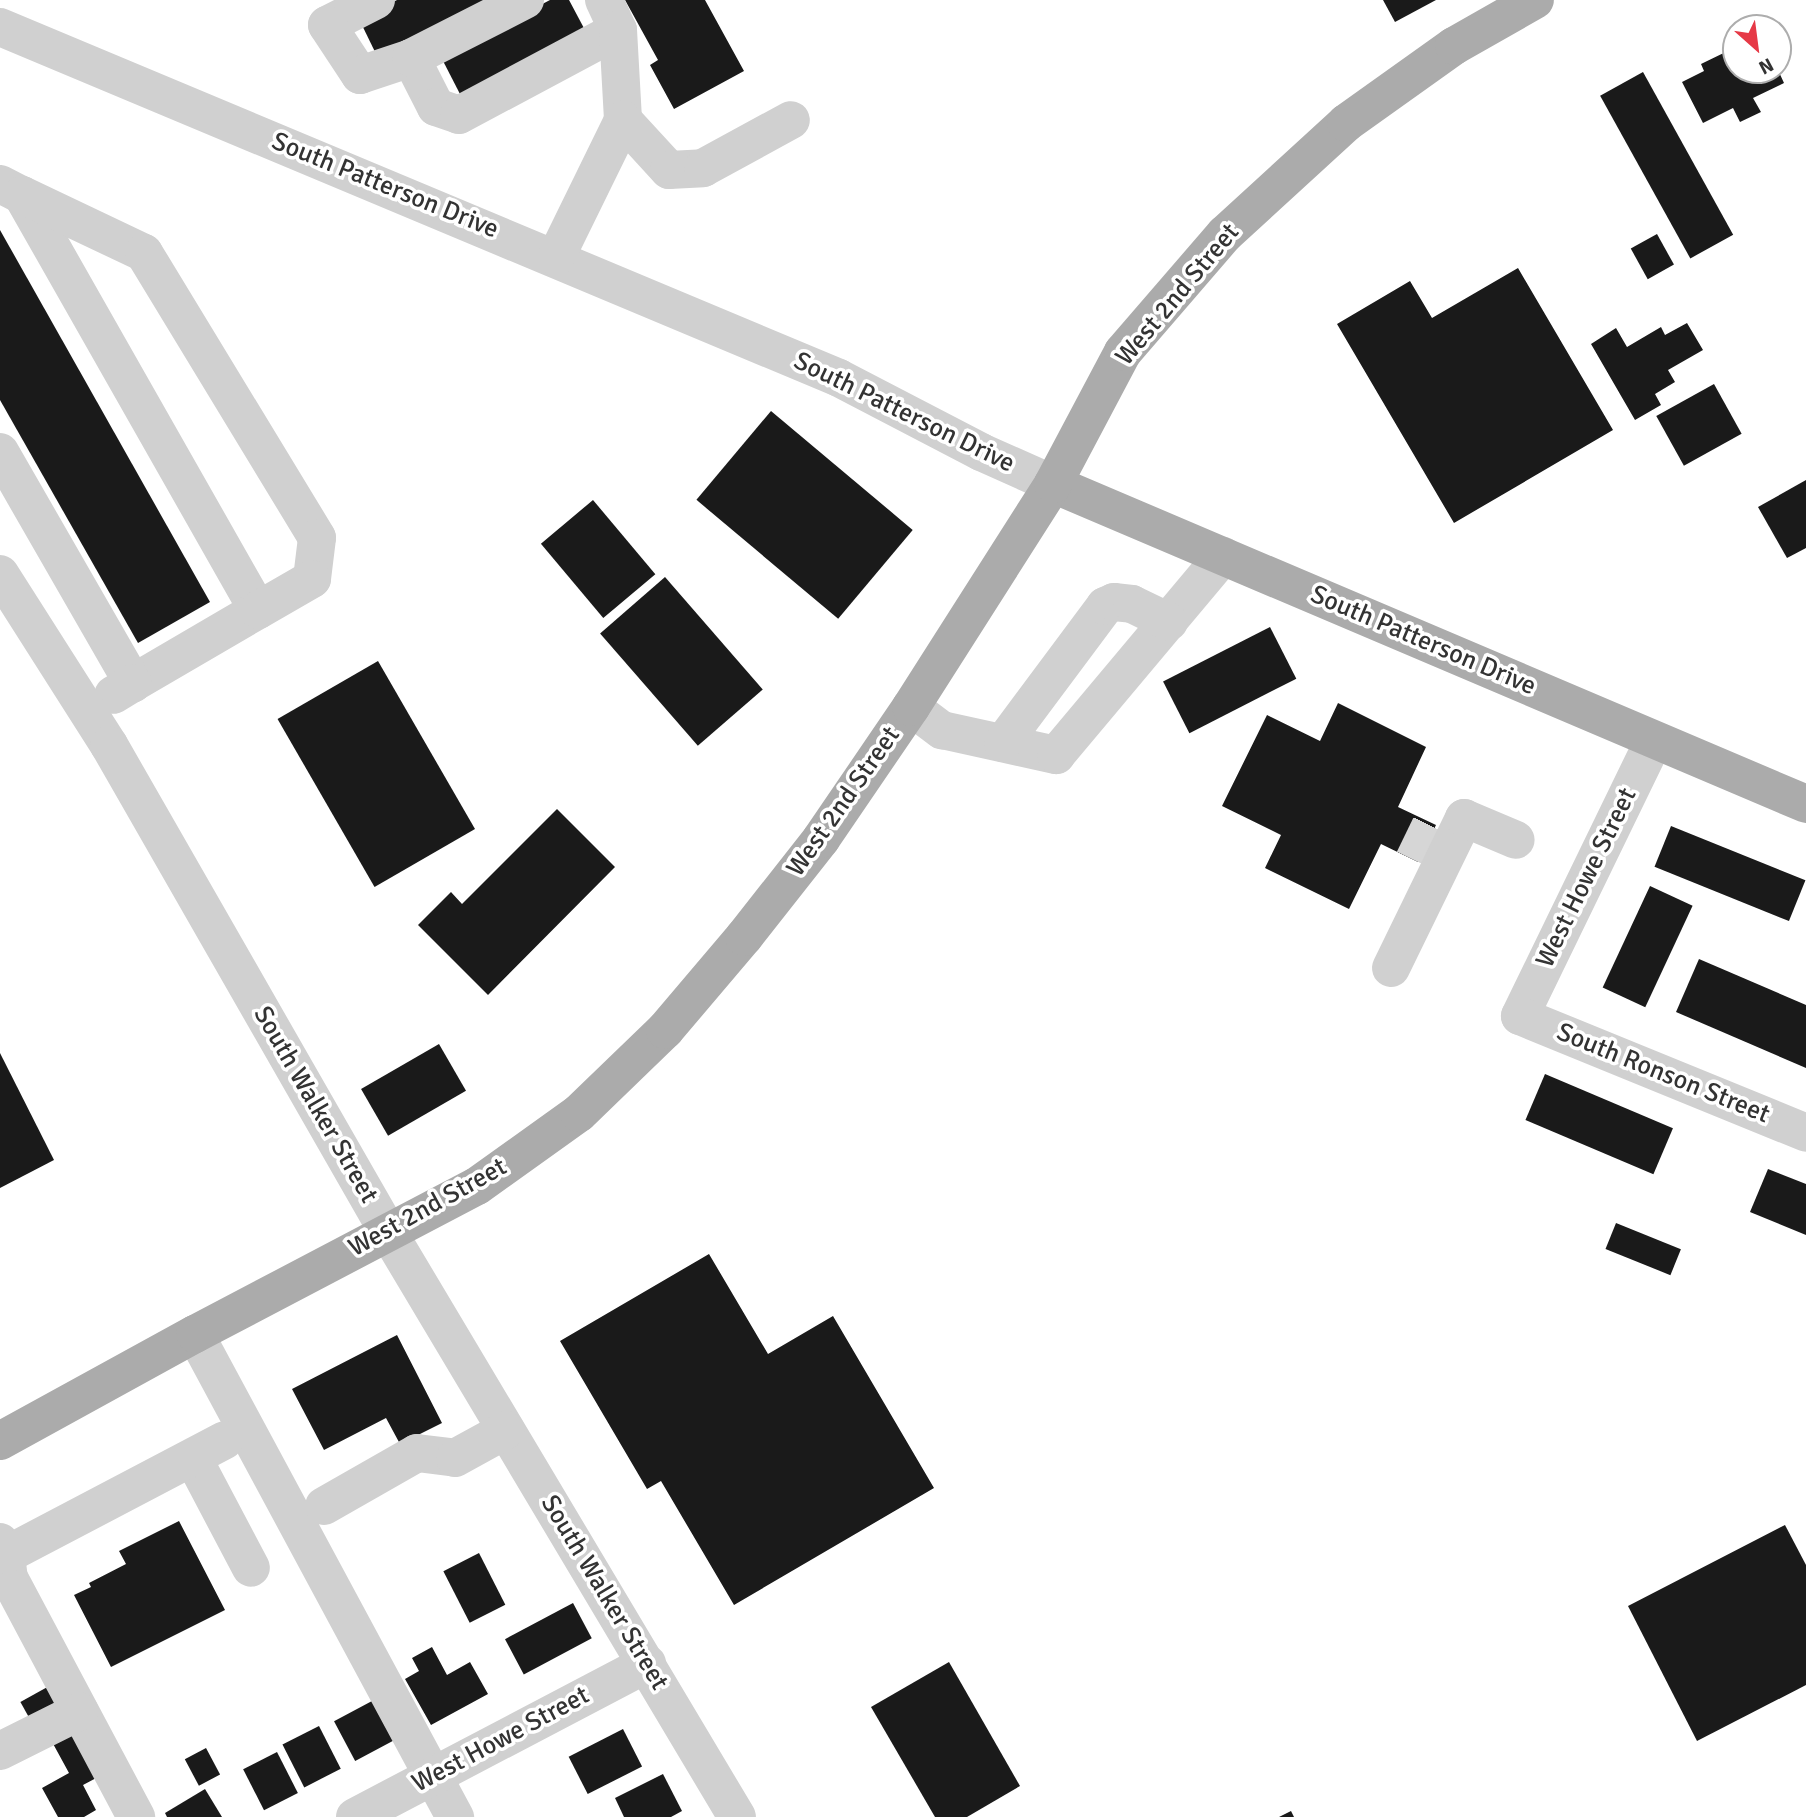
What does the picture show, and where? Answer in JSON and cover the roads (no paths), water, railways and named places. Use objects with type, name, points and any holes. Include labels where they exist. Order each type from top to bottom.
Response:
[{"type":"main road","name":"West 2nd Street","points":[[0,1441],[195,1334],[477,1186],[579,1113],[665,1030],[744,937],[821,839],[911,707],[1053,484],[1123,352],[1225,234],[1346,122],[1454,46],[1535,0]]},
{"type":"main road","name":"South Patterson Drive","points":[[1053,484],[1806,804]]},
{"type":"street","points":[[376,0],[327,25],[360,75],[411,58],[525,0]]},
{"type":"street","points":[[411,58],[436,107],[459,115],[611,15],[623,120],[556,257]]},
{"type":"street","name":"South Patterson Drive","points":[[0,27],[839,377],[981,452],[1053,484]]},
{"type":"street","points":[[623,120],[669,170],[703,168],[791,120]]},
{"type":"street","points":[[11,190],[258,610]]},
{"type":"street","points":[[11,190],[144,253],[317,538],[312,579],[133,682],[88,712]]},
{"type":"street","points":[[0,452],[133,682]]},
{"type":"street","points":[[911,707],[942,730],[1056,755],[1223,556]]},
{"type":"street","name":"South Walker Street","points":[[0,574],[88,712],[388,1232],[737,1817]]},
{"type":"street","points":[[1003,743],[1105,606],[1114,602],[1132,604],[1169,622]]},
{"type":"street","name":"West Howe Street","points":[[1520,1016],[1654,740]]},
{"type":"street","points":[[1391,968],[1423,901],[1448,820],[1516,839]]},
{"type":"street","points":[[1413,860],[1409,872],[1412,885],[1423,901]]},
{"type":"street","name":"South Ronson Street","points":[[1520,1016],[1806,1133]]},
{"type":"street","points":[[195,1334],[455,1817]]},
{"type":"street","points":[[324,1506],[417,1454],[455,1458],[506,1430]]},
{"type":"street","points":[[136,1817],[9,1578],[3,1548],[209,1449],[251,1568]]},
{"type":"street","name":"West Howe Street","points":[[355,1817],[647,1664]]},
{"type":"street","points":[[0,1751],[80,1711]]},
{"type":"tunnel","points":[[1414,860],[1432,823]]}]
